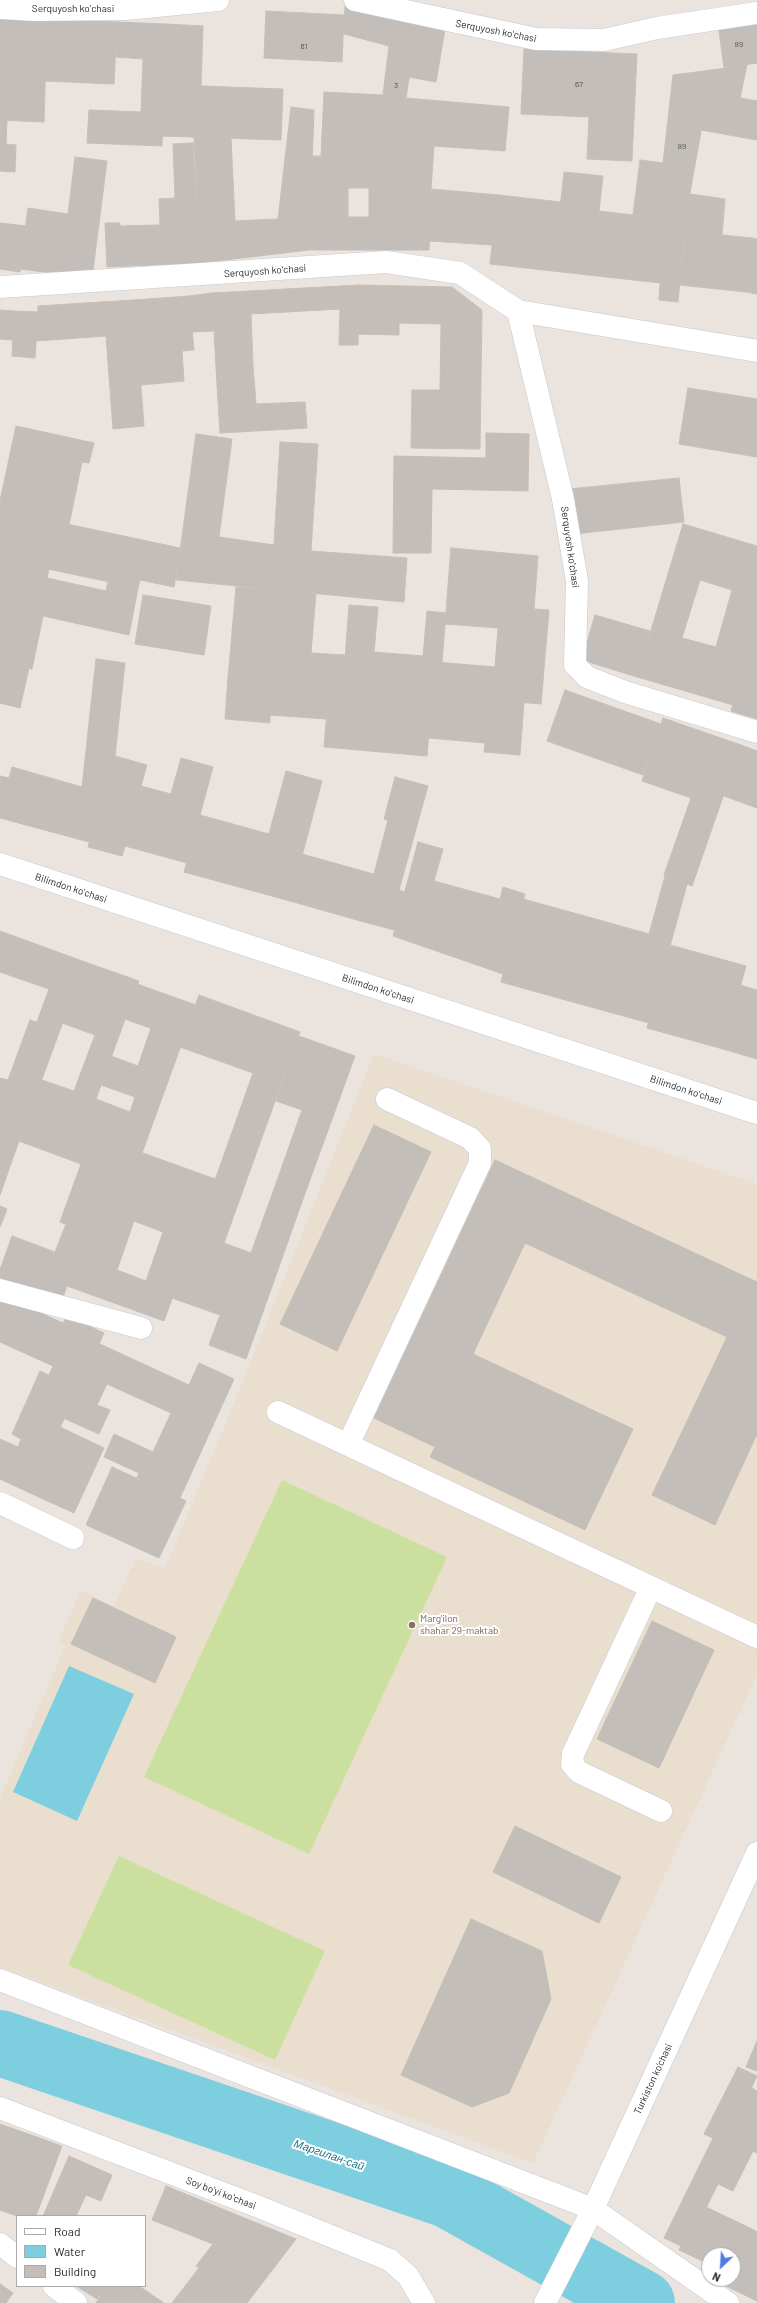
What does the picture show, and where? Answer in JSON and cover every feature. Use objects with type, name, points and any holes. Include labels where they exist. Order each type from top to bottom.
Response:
[{"type":"street","name":"Serquyosh koʻchasi","points":[[0,8],[35,10],[126,9],[218,0]]},
{"type":"street","name":"Serquyosh koʻchasi","points":[[355,0],[536,39],[604,40],[657,28],[757,13]]},
{"type":"street","name":"Serquyosh koʻchasi","points":[[0,287],[386,262],[460,273],[518,312],[757,351]]},
{"type":"street","name":"Serquyosh koʻchasi","points":[[518,312],[563,499],[576,574],[575,665],[587,677],[625,692],[757,732]]},
{"type":"street","name":"Bilimdon koʻchasi","points":[[0,864],[757,1113]]},
{"type":"street","points":[[348,1445],[480,1163],[480,1149],[470,1138],[387,1099]]},
{"type":"street","points":[[0,1290],[141,1328]]},
{"type":"street","points":[[278,1412],[757,1637]]},
{"type":"street","points":[[0,1503],[73,1538]]},
{"type":"street","points":[[651,1587],[573,1754],[572,1764],[579,1772],[661,1811]]},
{"type":"street","name":"Turkiston ko’chasi","points":[[545,2303],[593,2209],[757,1853]]},
{"type":"street","points":[[0,1980],[593,2209],[728,2303]]},
{"type":"street","name":"Soy boʻyi koʻchasi","points":[[0,2108],[259,2207],[390,2260],[408,2276],[424,2303]]},
{"type":"street","points":[[0,2244],[16,2256]]},
{"type":"street","points":[[55,2287],[76,2303]]},
{"type":"shaded area","name":"Marg'ilon shahar 29-maktab","points":[[374,1054],[757,1184],[757,1674],[533,2163],[0,1967],[0,1798],[65,1646],[58,1643],[81,1590],[114,1606],[136,1558],[165,1569],[242,1384]]},
{"type":"green space","points":[[282,1480],[447,1557],[309,1854],[144,1777]]},
{"type":"green space","points":[[119,1856],[325,1951],[275,2060],[68,1965]]},
{"type":"water","points":[[69,1666],[134,1694],[77,1821],[13,1792]]},
{"type":"building","points":[[345,6],[418,24],[396,158],[321,156],[324,92],[383,95],[389,46],[344,34]]},
{"type":"building","points":[[266,11],[344,15],[342,62],[264,58]]},
{"type":"building","points":[[0,17],[47,19],[44,122],[0,120]]},
{"type":"building","points":[[47,19],[117,22],[114,84],[45,81]]},
{"type":"building","points":[[757,19],[757,63],[724,68],[718,24]]},
{"type":"building","points":[[117,22],[166,24],[162,146],[87,143],[89,110],[141,112],[143,59],[116,57]]},
{"type":"building","points":[[166,24],[203,26],[201,86],[283,89],[281,140],[162,136]]},
{"type":"building","points":[[418,24],[445,29],[436,82],[409,77]]},
{"type":"building","points":[[524,49],[637,54],[632,161],[587,159],[589,117],[521,114]]},
{"type":"building","points":[[747,65],[740,98],[757,101],[757,140],[701,130],[712,70]]},
{"type":"building","points":[[712,70],[690,193],[660,189],[673,75]]},
{"type":"building","points":[[406,98],[509,107],[505,151],[434,146],[431,189],[498,195],[492,245],[430,241],[431,212],[394,211],[396,158]]},
{"type":"building","points":[[291,107],[314,110],[309,250],[200,263],[194,137],[231,138],[235,221],[278,219]]},
{"type":"building","points":[[0,120],[7,120],[6,144],[16,145],[15,172],[0,171]]},
{"type":"building","points":[[193,143],[200,263],[107,267],[105,223],[120,223],[120,226],[160,225],[159,199],[175,198],[173,144]]},
{"type":"building","points":[[312,156],[396,158],[394,211],[431,212],[429,250],[309,250]],"holes":[[[348,188],[369,188],[369,217],[348,217]]]},
{"type":"building","points":[[75,157],[107,161],[92,278],[20,269],[28,208],[68,214]]},
{"type":"building","points":[[640,160],[663,163],[660,189],[690,193],[682,259],[556,244],[564,172],[603,176],[599,211],[633,215]]},
{"type":"building","points":[[690,194],[725,199],[722,235],[752,238],[746,292],[680,285]]},
{"type":"building","points":[[498,195],[561,202],[556,244],[493,237]]},
{"type":"building","points":[[0,223],[26,226],[20,272],[0,269]]},
{"type":"building","points":[[493,237],[682,259],[678,302],[659,300],[660,283],[490,264]]},
{"type":"building","points":[[752,238],[757,239],[757,294],[746,292]]},
{"type":"building","points":[[359,285],[358,345],[339,345],[340,309],[251,314],[253,366],[216,368],[212,293]]},
{"type":"building","points":[[359,285],[452,287],[482,310],[480,449],[411,448],[412,390],[440,390],[441,324],[399,323],[399,335],[358,334]]},
{"type":"building","points":[[212,293],[214,331],[192,332],[189,296]]},
{"type":"building","points":[[189,296],[194,350],[182,351],[184,381],[141,385],[134,300]]},
{"type":"building","points":[[134,300],[144,426],[113,429],[106,336],[36,341],[38,306]]},
{"type":"building","points":[[0,310],[14,311],[13,340],[0,339]]},
{"type":"building","points":[[14,311],[38,312],[35,358],[12,356]]},
{"type":"building","points":[[253,366],[256,404],[305,402],[307,428],[220,433],[216,368]]},
{"type":"building","points":[[688,388],[757,399],[757,457],[679,444]]},
{"type":"building","points":[[16,426],[94,443],[89,463],[82,462],[69,525],[0,510],[0,501]]},
{"type":"building","points":[[486,433],[529,434],[528,491],[432,489],[431,553],[393,553],[394,456],[486,458]]},
{"type":"building","points":[[196,434],[232,439],[219,537],[274,545],[268,589],[176,580]]},
{"type":"building","points":[[280,442],[318,444],[311,551],[407,558],[404,602],[268,589],[274,545]]},
{"type":"building","points":[[679,478],[684,522],[574,534],[569,489]]},
{"type":"building","points":[[0,510],[34,517],[24,564],[0,559]]},
{"type":"building","points":[[34,517],[180,548],[174,587],[140,580],[138,588],[24,564]]},
{"type":"building","points":[[683,524],[757,546],[757,623],[733,705],[637,677]],"holes":[[[700,580],[732,590],[716,647],[682,638]]]},
{"type":"building","points":[[451,548],[538,556],[534,609],[549,610],[541,704],[432,695],[435,662],[495,667],[498,628],[445,624]]},
{"type":"building","points":[[0,559],[19,563],[0,651]]},
{"type":"building","points":[[19,563],[49,569],[47,578],[106,591],[108,582],[138,588],[129,635],[43,616],[32,669],[0,663],[0,651]]},
{"type":"building","points":[[236,587],[316,593],[311,653],[345,655],[343,688],[228,678]]},
{"type":"building","points":[[143,595],[211,606],[204,655],[135,644]]},
{"type":"building","points":[[349,605],[378,607],[374,652],[423,656],[427,611],[446,613],[442,662],[435,662],[432,695],[343,688]]},
{"type":"building","points":[[595,615],[650,631],[637,677],[582,660]]},
{"type":"building","points":[[757,623],[757,719],[731,711]]},
{"type":"building","points":[[96,659],[125,663],[115,756],[89,842],[0,818],[0,809],[12,767],[82,787]]},
{"type":"building","points":[[0,663],[29,668],[20,708],[0,703]]},
{"type":"building","points":[[228,678],[329,687],[326,719],[270,715],[270,723],[225,719]]},
{"type":"building","points":[[329,687],[432,695],[427,756],[324,747]]},
{"type":"building","points":[[565,690],[661,724],[643,775],[547,741]]},
{"type":"building","points":[[432,695],[524,703],[520,755],[484,752],[485,743],[429,738]]},
{"type":"building","points":[[663,718],[741,745],[692,886],[664,875],[691,798],[642,781]]},
{"type":"building","points":[[741,745],[757,751],[757,808],[724,796]]},
{"type":"building","points":[[115,756],[147,765],[141,786],[171,794],[181,758],[213,767],[187,863],[125,846],[122,856],[88,847]]},
{"type":"building","points":[[286,771],[322,781],[290,901],[184,872],[200,815],[269,834]]},
{"type":"building","points":[[0,776],[9,778],[0,809]]},
{"type":"building","points":[[395,777],[428,786],[399,890],[405,892],[394,930],[357,920],[370,873],[374,874],[388,820],[384,819]]},
{"type":"building","points":[[418,842],[443,849],[434,881],[500,899],[503,887],[525,894],[503,974],[393,936]]},
{"type":"building","points":[[302,854],[370,873],[357,920],[290,901]]},
{"type":"building","points":[[665,876],[687,884],[649,1023],[569,1001],[592,918],[649,934]]},
{"type":"building","points":[[523,899],[592,918],[569,1001],[501,982]]},
{"type":"building","points":[[0,931],[85,962],[60,1030],[37,1022],[49,989],[0,972]]},
{"type":"building","points":[[670,945],[746,966],[723,1049],[647,1028]]},
{"type":"building","points":[[85,962],[139,981],[84,1132],[30,1112],[42,1080],[74,1091],[95,1035],[62,1023]]},
{"type":"building","points":[[137,984],[196,1005],[183,1040],[125,1019]]},
{"type":"building","points":[[740,985],[757,990],[757,1059],[723,1049]]},
{"type":"building","points":[[199,995],[300,1032],[247,1179],[219,1169],[253,1073],[180,1047]]},
{"type":"building","points":[[30,1020],[60,1030],[14,1155],[0,1150],[0,1078],[8,1080]]},
{"type":"building","points":[[151,1028],[183,1040],[142,1153],[84,1132],[96,1099],[130,1112],[135,1097],[101,1085],[111,1056],[138,1066]]},
{"type":"building","points":[[299,1036],[355,1056],[303,1199],[274,1189],[302,1110],[276,1101]]},
{"type":"building","points":[[30,1112],[118,1144],[86,1232],[60,1222],[81,1164],[19,1141]]},
{"type":"building","points":[[374,1125],[431,1152],[337,1351],[280,1324]]},
{"type":"building","points":[[118,1144],[215,1179],[198,1227],[101,1192]]},
{"type":"building","points":[[0,1150],[14,1155],[0,1195]]},
{"type":"building","points":[[495,1160],[757,1282],[757,1434],[715,1525],[652,1495],[727,1337],[525,1243],[473,1354],[633,1429],[585,1530],[430,1457],[435,1447],[374,1418]]},
{"type":"building","points":[[219,1169],[247,1179],[224,1243],[251,1253],[274,1189],[303,1199],[264,1309],[179,1278]]},
{"type":"building","points":[[101,1192],[198,1227],[164,1321],[67,1286]],"holes":[[[134,1221],[163,1232],[146,1281],[117,1270]]]},
{"type":"building","points":[[0,1206],[7,1209],[0,1227]]},
{"type":"building","points":[[66,1224],[86,1232],[62,1300],[0,1278],[0,1270],[12,1236],[55,1252]]},
{"type":"building","points":[[179,1278],[264,1309],[246,1359],[209,1345],[220,1315],[172,1298]]},
{"type":"building","points":[[0,1295],[63,1323],[67,1316],[104,1333],[99,1344],[89,1339],[54,1414],[64,1419],[30,1493],[0,1479],[0,1439],[18,1447],[21,1439],[12,1434],[40,1371],[49,1375],[53,1366],[0,1342]]},
{"type":"building","points":[[89,1339],[189,1385],[199,1363],[234,1379],[180,1498],[136,1479],[139,1473],[104,1457],[114,1434],[153,1452],[171,1413],[107,1384],[97,1405],[110,1410],[99,1434],[54,1414]]},
{"type":"building","points":[[60,1427],[104,1448],[74,1513],[30,1493]]},
{"type":"building","points":[[112,1467],[186,1501],[159,1558],[86,1525]]},
{"type":"building","points":[[93,1598],[176,1637],[155,1683],[71,1644]]},
{"type":"building","points":[[652,1621],[714,1650],[659,1768],[597,1739]]},
{"type":"building","points":[[515,1826],[621,1877],[599,1923],[493,1872]]},
{"type":"building","points":[[471,1919],[542,1951],[551,1999],[509,2093],[472,2107],[401,2075]]},
{"type":"building","points":[[757,2041],[757,2071],[746,2067]]},
{"type":"building","points":[[738,2067],[757,2076],[740,2112],[745,2115],[730,2146],[704,2134]]},
{"type":"building","points":[[752,2088],[757,2091],[757,2153],[733,2141],[745,2115],[740,2112]]},
{"type":"building","points":[[0,2124],[62,2146],[36,2215],[16,2216],[0,2210]]},
{"type":"building","points":[[713,2138],[730,2146],[733,2141],[753,2151],[733,2191],[718,2184],[697,2226],[692,2223],[681,2246],[664,2238]]},
{"type":"building","points":[[69,2156],[112,2175],[101,2201],[86,2195],[76,2215],[43,2215]]},
{"type":"building","points":[[166,2186],[296,2239],[247,2303],[172,2303],[199,2268],[196,2266],[213,2244],[152,2220]]},
{"type":"building","points":[[706,2207],[754,2230],[741,2256],[741,2247],[701,2247],[701,2260],[679,2250],[692,2223],[697,2226]]},
{"type":"building","points":[[754,2230],[757,2232],[757,2301],[728,2287],[741,2287],[741,2256]]},
{"type":"building","points":[[0,2284],[13,2293],[6,2303],[0,2303]]},
{"type":"building","points":[[78,2287],[106,2287],[97,2299]]},
{"type":"building","points":[[106,2287],[140,2287],[164,2303],[96,2303]]},
{"type":"waterway","name":"Маргилан-сай","points":[[0,2043],[448,2195],[642,2303]]},
{"type":"place","name":"Marg'ilon shahar 29-maktab","points":[[412,1625]]}]
